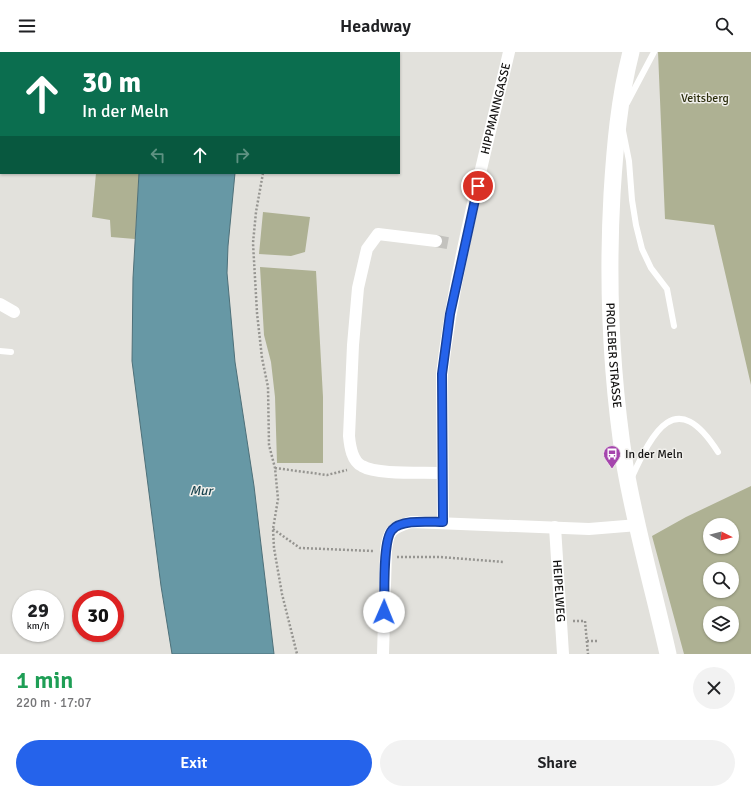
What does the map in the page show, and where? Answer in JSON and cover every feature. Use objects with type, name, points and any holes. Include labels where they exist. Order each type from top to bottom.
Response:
[{"type":"main road","name":"PROLEBER STRASSE","points":[[631,52],[622,93],[619,117],[610,232],[609,288],[620,428],[629,484],[668,654]]},
{"type":"street","name":"HIPPMANNGASSE","points":[[443,522],[442,374],[458,245],[509,52]]},
{"type":"street","points":[[436,241],[378,234],[366,248],[358,288],[353,345],[349,436],[351,449],[355,459],[362,467],[383,471],[442,472]]},
{"type":"street","points":[[0,304],[14,312]]},
{"type":"street","points":[[383,654],[387,539],[391,530],[397,526],[411,522],[443,522],[589,529],[638,525]]},
{"type":"street","name":"HEIPELWEG","points":[[555,527],[563,654]]},
{"type":"lane","points":[[654,52],[619,117],[627,145],[636,225],[642,249],[651,268],[667,289],[674,326]]},
{"type":"lane","points":[[0,351],[11,352]]},
{"type":"lane","points":[[629,484],[650,440],[658,430],[674,420],[682,419],[691,421],[700,428],[718,452]]},
{"type":"path","points":[[263,174],[256,212],[254,261],[257,313],[262,358],[268,387],[269,446],[275,468],[278,499],[273,529],[274,548],[282,594],[297,654]]},
{"type":"path","points":[[275,468],[327,475],[362,467]]},
{"type":"path","points":[[273,529],[300,548],[386,552]]},
{"type":"path","points":[[406,557],[504,562]]},
{"type":"path","points":[[561,622],[586,621],[588,654]]},
{"type":"path","points":[[587,641],[599,641]]},
{"type":"green space","name":"Veitsberg","points":[[658,52],[751,52],[751,385],[714,225],[665,219]]},
{"type":"green space","points":[[96,174],[139,174],[135,239],[111,237],[110,220],[92,217]]},
{"type":"green space","points":[[263,212],[310,217],[305,252],[291,256],[259,254]]},
{"type":"green space","points":[[260,267],[316,271],[323,397],[323,463],[277,463],[275,397],[271,362],[264,335]]},
{"type":"green space","points":[[751,486],[751,654],[684,654],[652,536],[686,517]]},
{"type":"water","name":"Mur","points":[[139,174],[235,174],[227,273],[235,362],[254,486],[274,654],[172,654],[161,586],[132,361],[133,278]]},
{"type":"tunnel","points":[[436,241],[452,244]]},
{"type":"place","name":"In der Meln","points":[[612,469]]},
{"type":"route","points":[[384,612],[387,539],[391,530],[397,526],[411,522],[443,522],[442,374],[450,314],[478,186]]}]
